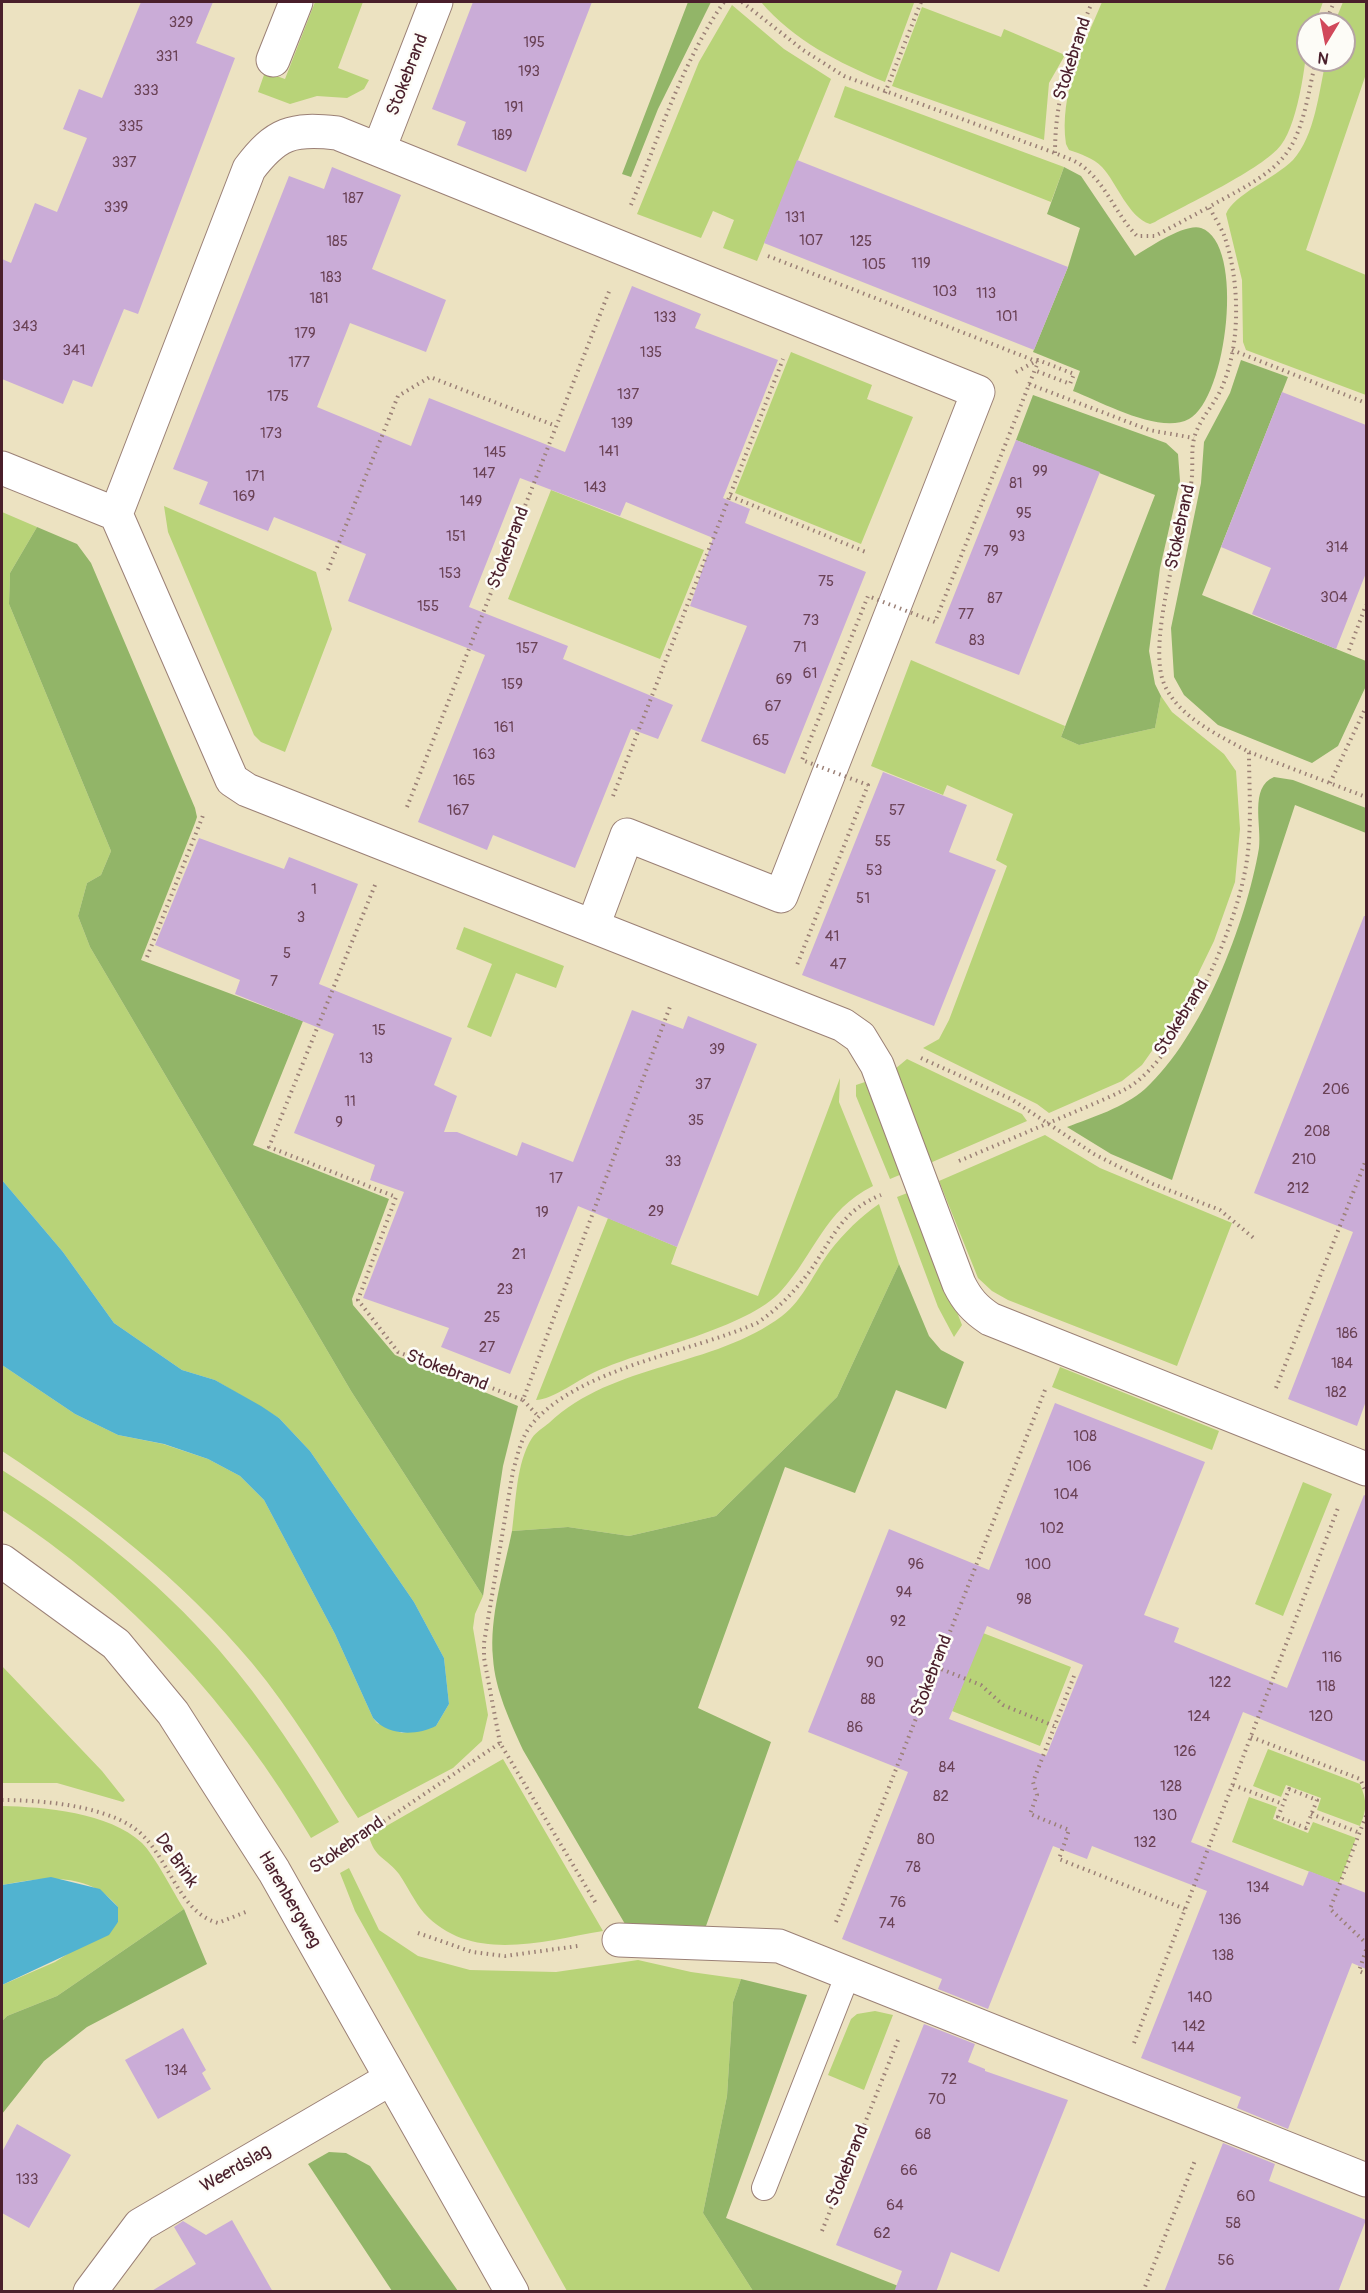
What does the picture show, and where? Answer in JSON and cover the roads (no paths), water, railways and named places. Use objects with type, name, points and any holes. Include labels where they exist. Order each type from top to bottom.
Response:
[{"type":"street","points":[[273,60],[296,2]]},
{"type":"street","name":"Stokebrand","points":[[379,149],[436,2]]},
{"type":"street","points":[[116,514],[249,169],[265,148],[285,134],[309,129],[337,133],[379,149],[978,392],[781,896],[627,835],[593,926]]},
{"type":"street","points":[[2,468],[116,514],[232,780],[247,790],[843,1025],[860,1037],[871,1051],[966,1297],[990,1318],[1366,1468]]},
{"type":"street","name":"Harenbergweg","points":[[2,1561],[116,1644],[173,1713],[285,1890],[512,2292]]},
{"type":"street","points":[[619,1940],[779,1946],[1366,2180]]},
{"type":"street","name":"Weerdslag","points":[[100,2287],[140,2225],[390,2079]]},
{"type":"lane","points":[[764,2188],[834,1968]]},
{"type":"water","points":[[2,1180],[63,1252],[114,1323],[182,1370],[215,1380],[261,1406],[279,1418],[310,1451],[414,1602],[444,1658],[449,1704],[436,1726],[420,1732],[394,1731],[379,1724],[373,1718],[335,1634],[264,1500],[240,1476],[208,1459],[164,1444],[118,1435],[75,1414],[2,1365]]},
{"type":"water","points":[[51,1877],[100,1889],[118,1907],[118,1922],[109,1935],[2,1985],[2,1885]]}]
